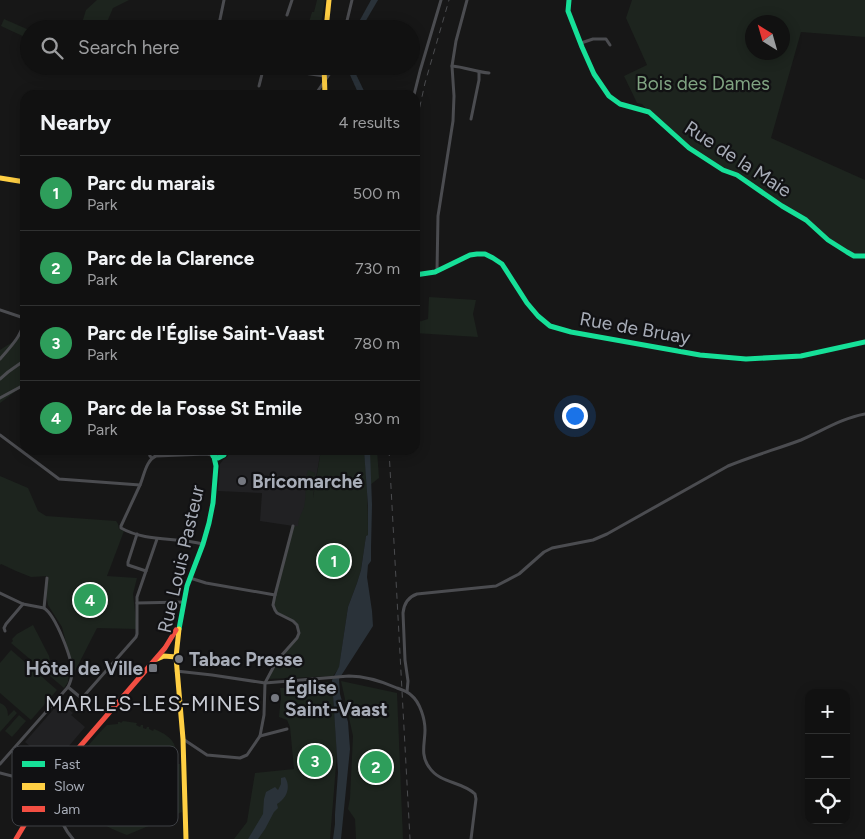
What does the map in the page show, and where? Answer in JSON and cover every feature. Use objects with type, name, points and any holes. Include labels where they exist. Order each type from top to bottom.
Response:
[{"type":"main road","points":[[327,20],[330,0]]},
{"type":"main road","name":"Rue de la Maie","points":[[569,0],[568,11],[594,74],[603,89],[614,101],[627,107],[642,109],[648,112],[689,148],[723,170],[737,175],[806,220],[828,240],[842,249],[854,256],[865,256]]},
{"type":"main road","points":[[324,75],[325,90]]},
{"type":"main road","points":[[0,178],[20,181]]},
{"type":"main road","name":"Rue de Bruay","points":[[420,274],[436,271],[471,254],[487,254],[502,264],[533,312],[544,322],[563,331],[724,358],[746,360],[813,354],[865,342]]},
{"type":"main road","name":"Rue Louis Pasteur","points":[[186,839],[183,739],[176,671],[176,650],[179,624],[190,578],[209,523],[213,503],[216,466],[213,455]]},
{"type":"main road","points":[[81,746],[156,660],[174,636],[179,624]]},
{"type":"main road","points":[[165,648],[170,647],[176,650]]},
{"type":"main road","points":[[156,660],[161,657],[176,657]]},
{"type":"main road","points":[[16,839],[24,826]]},
{"type":"street","points":[[220,20],[224,0]]},
{"type":"street","points":[[287,15],[292,0]]},
{"type":"street","points":[[347,20],[352,0]]},
{"type":"street","points":[[420,71],[441,0]]},
{"type":"street","points":[[436,271],[438,216],[453,114],[452,66],[456,40],[467,0]]},
{"type":"street","points":[[581,43],[593,39],[606,39],[610,45]]},
{"type":"street","points":[[452,66],[489,73]]},
{"type":"street","points":[[471,120],[479,72]]},
{"type":"street","points":[[259,86],[262,75]]},
{"type":"street","points":[[311,75],[324,79]]},
{"type":"street","points":[[318,90],[327,75]]},
{"type":"street","points":[[415,90],[419,75]]},
{"type":"street","points":[[0,310],[20,317]]},
{"type":"street","points":[[0,359],[20,334]]},
{"type":"street","points":[[0,379],[20,364]]},
{"type":"street","points":[[0,398],[20,387]]},
{"type":"street","points":[[407,692],[408,681],[405,660],[403,609],[410,597],[418,594],[496,586],[519,574],[544,552],[552,548],[592,540],[607,534],[728,466],[798,441],[838,422],[865,414]]},
{"type":"street","points":[[0,435],[20,450]]},
{"type":"street","points":[[27,455],[59,479],[140,485]]},
{"type":"street","points":[[179,455],[156,456],[148,463],[121,528],[157,539],[202,544]]},
{"type":"street","points":[[183,739],[207,755],[240,758],[247,755],[260,736],[264,715],[265,683],[274,666],[299,634],[294,621],[277,613],[273,605],[293,526]]},
{"type":"street","points":[[138,534],[128,564],[146,571]]},
{"type":"street","points":[[68,687],[80,697],[83,697],[136,637],[138,595],[157,539]]},
{"type":"street","points":[[44,608],[46,578]]},
{"type":"street","points":[[190,578],[206,583],[275,594]]},
{"type":"street","points":[[0,593],[23,604],[44,608],[49,611],[60,632],[72,674],[68,687],[16,746]]},
{"type":"street","points":[[137,603],[184,602]]},
{"type":"street","points":[[5,631],[6,624],[23,604]]},
{"type":"street","points":[[176,671],[265,683],[359,677],[375,680],[407,692],[413,696],[418,704],[423,720],[425,728],[423,753],[427,766],[437,776],[466,788],[474,794],[476,799],[471,839]]},
{"type":"street","points":[[260,736],[287,729]]},
{"type":"street","points":[[0,764],[12,750]]},
{"type":"street","points":[[64,826],[71,839]]},
{"type":"shaded area","points":[[371,0],[378,0],[366,20],[360,20]]},
{"type":"shaded area","points":[[350,75],[356,75],[364,90],[357,90]]},
{"type":"shaded area","points":[[320,455],[307,528],[260,521],[262,493],[218,491],[220,464],[228,456]]},
{"type":"shaded area","points":[[364,455],[370,455],[371,561],[368,565],[367,577],[373,626],[339,679],[340,694],[348,722],[350,749],[341,839],[333,839],[338,772],[332,680],[339,667],[348,607],[361,570],[366,536],[368,535]]},
{"type":"shaded area","points":[[60,702],[85,727],[69,746],[30,746],[25,742]]},
{"type":"shaded area","points":[[285,777],[288,785],[286,795],[277,804],[278,808],[258,839],[248,839],[263,814],[266,792],[275,787],[278,790],[281,778]]},
{"type":"green space","points":[[97,0],[129,0],[113,8],[108,20],[83,20],[86,10]]},
{"type":"green space","points":[[317,0],[325,0],[322,20],[310,20],[312,12],[314,12]]},
{"type":"green space","name":"Bois des Dames","points":[[632,0],[865,0],[865,37],[801,32],[771,138],[865,180],[865,256],[854,256],[737,175],[718,167],[700,156],[664,126],[642,104],[637,103],[624,76],[647,65],[626,18]]},
{"type":"green space","points":[[4,19],[20,26],[20,35],[1,26]]},
{"type":"green space","points":[[429,297],[476,300],[473,314],[478,337],[420,333],[420,321],[428,319]]},
{"type":"green space","points":[[20,337],[20,388],[0,403],[0,350]]},
{"type":"green space","points":[[320,455],[364,455],[368,535],[366,536],[361,570],[348,607],[339,668],[333,676],[268,679],[274,666],[299,633],[297,625],[277,613],[273,605],[293,526],[298,526],[304,507],[308,470],[315,473],[313,498]]},
{"type":"green space","points":[[370,455],[377,455],[379,478],[370,485]]},
{"type":"green space","points":[[0,476],[28,488],[38,511],[46,516],[116,521],[119,529],[124,531],[107,576],[137,578],[133,594],[137,629],[97,628],[74,673],[62,627],[48,605],[46,594],[48,576],[31,577],[0,565]]},
{"type":"green space","points":[[33,625],[49,656],[51,671],[54,674],[69,674],[68,682],[64,688],[11,643],[17,634]]},
{"type":"green space","points":[[11,650],[57,690],[31,720],[0,693],[0,663]]},
{"type":"green space","points":[[341,681],[397,693],[403,839],[356,839],[355,819],[348,809],[353,736]]},
{"type":"green space","points":[[332,682],[337,753],[330,839],[234,839],[247,822],[255,773],[294,769],[290,727],[287,720],[279,717],[280,688],[294,688],[294,684]]},
{"type":"green space","points":[[0,703],[6,708],[8,716],[14,710],[17,713],[0,732]]},
{"type":"green space","points":[[19,715],[26,721],[12,737],[5,731]]},
{"type":"green space","points":[[123,721],[137,723],[136,725],[140,727],[143,725],[143,728],[149,727],[153,731],[154,729],[172,740],[174,746],[88,746],[107,725]]},
{"type":"green space","points":[[178,764],[180,764],[182,812],[178,814]]},
{"type":"green space","points":[[107,826],[149,826],[127,835]]},
{"type":"railway","points":[[420,106],[449,0]]},
{"type":"railway","points":[[389,455],[410,839]]},
{"type":"traffic: fast","points":[[569,0],[568,11],[582,47],[594,74],[609,96],[620,104],[649,112],[689,148],[723,170],[737,175],[806,220],[828,240],[847,252],[854,256],[865,256]]},
{"type":"traffic: fast","points":[[420,274],[435,272],[470,255],[485,254],[502,264],[527,303],[550,326],[571,332],[700,355],[746,359],[801,356],[865,342]]},
{"type":"traffic: fast","points":[[213,455],[218,458],[224,455]]},
{"type":"traffic: fast","points":[[179,629],[187,586],[209,523],[213,503],[216,466],[214,457]]},
{"type":"traffic: slow","points":[[327,20],[329,0]]},
{"type":"traffic: slow","points":[[324,75],[325,90]]},
{"type":"traffic: slow","points":[[0,178],[20,181]]},
{"type":"traffic: slow","points":[[179,629],[176,657],[183,739],[186,839]]},
{"type":"traffic: slow","points":[[157,659],[164,656],[176,657]]},
{"type":"traffic: jam","points":[[80,746],[165,648],[176,630]]},
{"type":"traffic: jam","points":[[16,839],[24,826]]},
{"type":"place","name":"Bricomarché","points":[[242,481]]},
{"type":"place","name":"Parc du marais","points":[[334,561]]},
{"type":"place","name":"Parc de la Fosse St Emile","points":[[90,600]]},
{"type":"place","name":"Tabac Presse","points":[[179,659]]},
{"type":"place","name":"Hôtel de Ville","points":[[153,668]]},
{"type":"place","name":"Église Saint-Vaast","points":[[275,698]]},
{"type":"place","name":"Parc de l'Église Saint-Vaast","points":[[315,761]]},
{"type":"place","name":"Parc de la Clarence","points":[[376,767]]},
{"type":"district","name":"MARLES-LES-MINES","points":[[153,703]]}]
